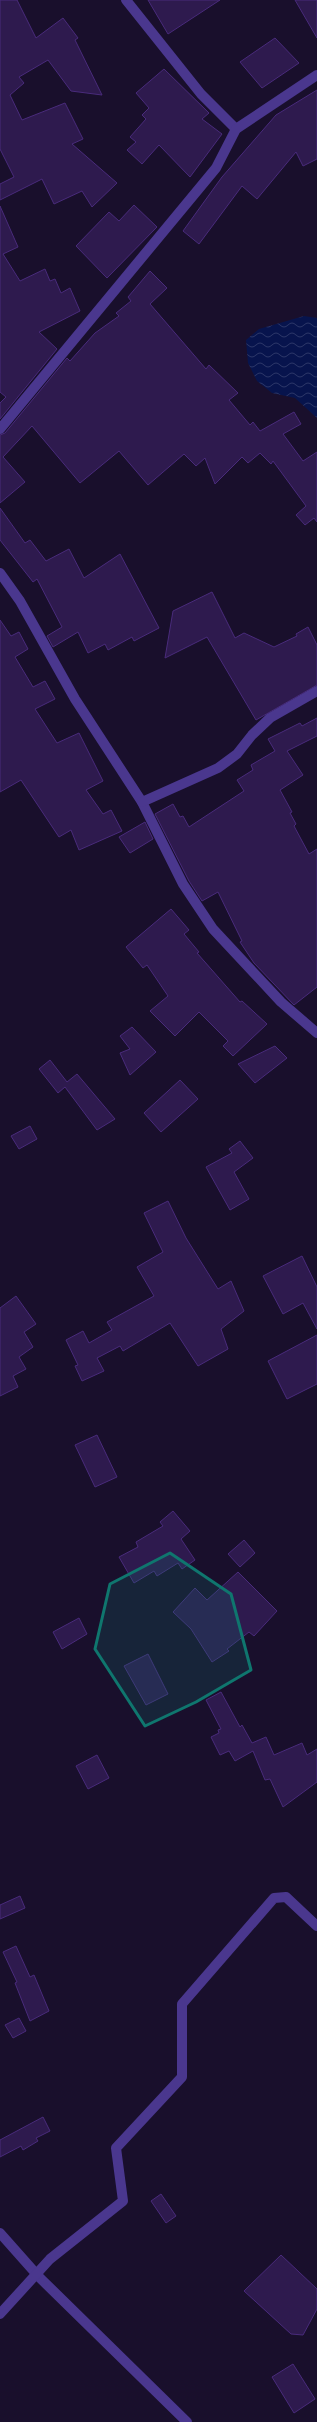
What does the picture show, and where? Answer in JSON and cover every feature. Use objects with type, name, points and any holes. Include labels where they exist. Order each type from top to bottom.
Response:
[{"type":"street","points":[[126,0],[201,94],[236,129]]},
{"type":"street","points":[[0,429],[216,168],[236,129],[317,75]]},
{"type":"street","points":[[0,574],[20,601],[75,699],[142,802],[183,884],[213,929],[281,1002],[317,1033]]},
{"type":"street","points":[[142,802],[218,768],[237,754],[252,735],[270,718],[317,691]]},
{"type":"street","points":[[0,2314],[50,2259],[123,2201],[116,2148],[182,2078],[182,2004],[274,1898],[286,1897],[317,1926]]},
{"type":"street","points":[[0,2233],[39,2277],[188,2422]]},
{"type":"highlighted area","points":[[170,1553],[231,1594],[251,1670],[196,1702],[145,1726],[95,1649],[110,1584]]},
{"type":"water","points":[[304,316],[317,318],[317,418],[295,398],[272,393],[257,381],[248,363],[246,340],[259,329]]},
{"type":"building","points":[[0,0],[17,0],[36,38],[63,18],[78,38],[75,40],[102,95],[71,91],[48,60],[19,77],[24,83],[10,95],[22,120],[65,103],[83,139],[72,144],[117,183],[92,207],[82,191],[54,204],[42,179],[0,200],[0,184],[14,177],[0,149]]},
{"type":"building","points":[[148,0],[220,0],[168,34]]},
{"type":"building","points":[[295,0],[317,0],[317,38]]},
{"type":"building","points":[[275,38],[299,63],[262,88],[240,62]]},
{"type":"building","points":[[164,69],[209,113],[202,119],[222,134],[190,177],[159,145],[142,164],[127,150],[136,142],[130,137],[146,119],[142,115],[149,108],[136,93]]},
{"type":"building","points":[[317,90],[317,159],[303,166],[296,152],[257,199],[242,186],[199,244],[183,231],[222,177],[276,115]]},
{"type":"building","points":[[134,205],[157,227],[107,278],[76,246],[109,212],[119,221]]},
{"type":"building","points":[[0,206],[18,247],[3,254],[20,281],[45,269],[50,281],[55,279],[61,293],[70,288],[80,311],[39,332],[57,349],[0,419],[0,403],[6,397],[0,392]]},
{"type":"building","points":[[150,271],[167,288],[150,304],[206,369],[209,365],[238,393],[229,400],[250,425],[253,422],[260,431],[294,412],[301,424],[283,434],[303,461],[317,452],[317,522],[314,518],[305,525],[296,515],[306,506],[273,461],[271,464],[260,453],[248,463],[242,457],[215,484],[205,458],[196,466],[184,454],[148,485],[119,451],[80,483],[32,426],[3,457],[25,482],[0,503],[0,435],[5,433],[67,358],[70,361],[95,333],[119,316],[116,313],[131,301],[128,297]]},
{"type":"building","points":[[0,508],[25,543],[30,540],[46,561],[69,549],[84,578],[120,554],[159,628],[134,641],[132,637],[108,650],[105,644],[88,653],[78,632],[53,647],[47,636],[62,627],[37,579],[33,582],[0,540]]},
{"type":"building","points":[[212,592],[235,638],[244,633],[274,647],[297,636],[296,634],[308,627],[317,645],[317,685],[256,720],[207,637],[165,658],[173,611]]},
{"type":"building","points":[[0,620],[11,636],[19,632],[28,649],[15,657],[33,687],[45,681],[55,699],[35,709],[57,743],[79,733],[103,781],[86,790],[103,814],[111,810],[122,831],[79,850],[71,830],[59,837],[21,780],[0,792]]},
{"type":"building","points":[[317,718],[317,736],[287,751],[303,775],[280,790],[292,812],[290,813],[296,824],[294,826],[309,854],[317,849],[317,987],[294,1005],[254,963],[240,942],[242,941],[218,892],[202,901],[189,881],[155,814],[173,804],[180,817],[183,816],[189,827],[244,791],[237,780],[253,770],[251,765],[275,751],[268,739],[300,723],[302,726]]},
{"type":"building","points":[[145,822],[153,839],[130,853],[119,837]]},
{"type":"building","points":[[171,909],[189,930],[184,934],[199,952],[197,953],[240,1002],[242,1001],[267,1024],[233,1056],[223,1046],[228,1041],[199,1012],[175,1036],[150,1011],[168,996],[147,965],[143,968],[126,947]]},
{"type":"building","points":[[132,1027],[156,1052],[130,1075],[120,1053],[130,1049],[120,1036]]},
{"type":"building","points":[[275,1046],[287,1058],[255,1083],[238,1064]]},
{"type":"building","points":[[50,1060],[67,1082],[77,1074],[115,1119],[97,1130],[65,1087],[58,1093],[39,1069]]},
{"type":"building","points":[[180,1080],[198,1099],[161,1132],[144,1113]]},
{"type":"building","points":[[30,1126],[37,1139],[19,1149],[11,1136]]},
{"type":"building","points":[[240,1141],[253,1158],[234,1172],[249,1199],[230,1210],[206,1167],[232,1153],[229,1149]]},
{"type":"building","points":[[168,1201],[186,1238],[218,1289],[231,1281],[244,1311],[221,1329],[228,1349],[198,1366],[170,1323],[123,1351],[120,1346],[97,1358],[104,1371],[82,1381],[75,1366],[78,1365],[66,1340],[83,1331],[89,1343],[112,1330],[107,1322],[154,1296],[137,1267],[163,1252],[144,1213]]},
{"type":"building","points":[[302,1256],[317,1287],[317,1329],[303,1303],[283,1314],[263,1276]]},
{"type":"building","points":[[16,1296],[36,1324],[24,1332],[33,1347],[19,1357],[26,1369],[13,1376],[18,1387],[0,1396],[0,1308]]},
{"type":"building","points":[[317,1335],[317,1384],[287,1399],[268,1361]]},
{"type":"building","points":[[97,1435],[117,1477],[95,1487],[75,1445]]},
{"type":"building","points":[[173,1511],[190,1531],[181,1539],[195,1560],[182,1569],[178,1563],[157,1576],[154,1571],[134,1583],[119,1557],[138,1547],[136,1542],[163,1526],[160,1522]]},
{"type":"building","points":[[244,1540],[255,1553],[240,1567],[228,1554]]},
{"type":"building","points":[[238,1572],[277,1611],[254,1636],[249,1632],[227,1649],[229,1651],[212,1662],[191,1629],[173,1612],[195,1588],[207,1600]]},
{"type":"building","points":[[79,1618],[87,1634],[62,1649],[53,1632]]},
{"type":"building","points":[[148,1654],[168,1694],[146,1705],[124,1666]]},
{"type":"building","points":[[221,1692],[240,1727],[242,1725],[252,1743],[266,1737],[274,1755],[302,1743],[307,1755],[317,1749],[317,1782],[283,1807],[270,1779],[265,1780],[253,1751],[235,1761],[229,1751],[220,1755],[211,1737],[219,1733],[218,1730],[221,1729],[206,1700]]},
{"type":"building","points":[[97,1755],[109,1778],[88,1789],[76,1766]]},
{"type":"building","points":[[20,1896],[25,1908],[0,1919],[0,1905]]},
{"type":"building","points":[[16,1946],[30,1977],[34,1975],[49,2011],[30,2021],[15,1983],[17,1982],[3,1952]]},
{"type":"building","points":[[19,2018],[26,2031],[13,2038],[5,2025]]},
{"type":"building","points":[[43,2117],[50,2131],[36,2138],[38,2141],[23,2150],[21,2146],[0,2157],[0,2140]]},
{"type":"building","points":[[161,2194],[176,2216],[166,2223],[151,2201]]},
{"type":"building","points":[[281,2255],[317,2289],[317,2309],[303,2335],[291,2334],[244,2291]]},
{"type":"building","points":[[293,2364],[315,2399],[294,2413],[272,2377]]}]
